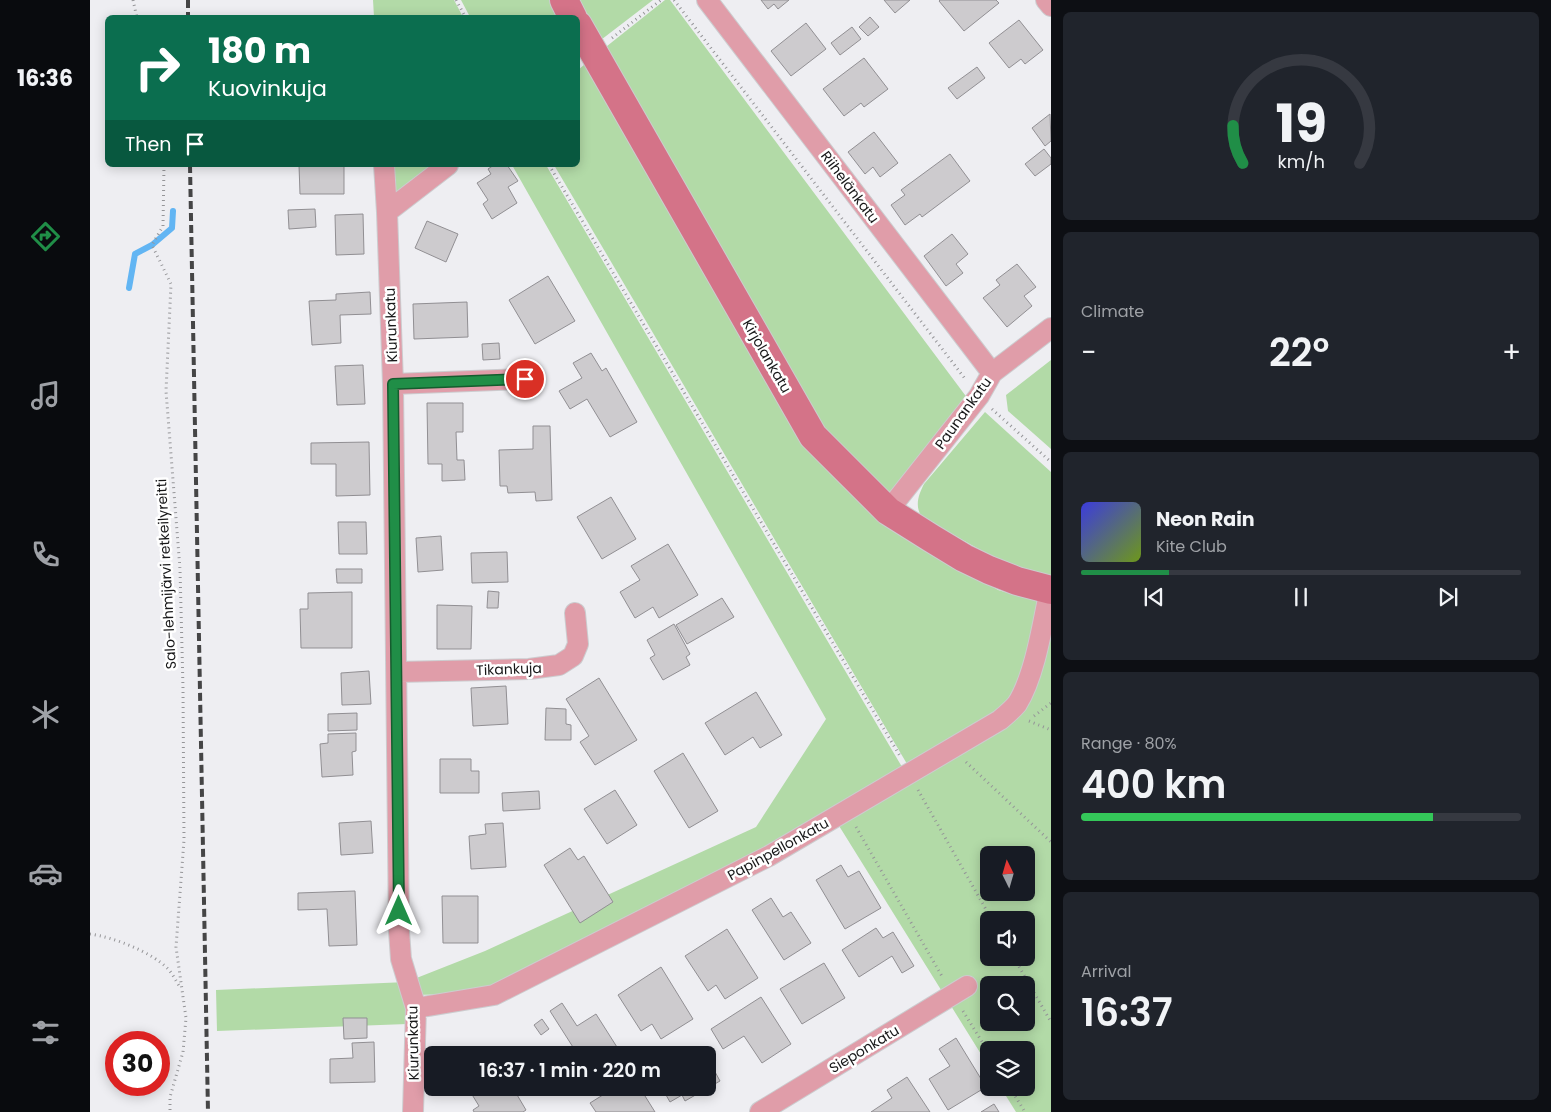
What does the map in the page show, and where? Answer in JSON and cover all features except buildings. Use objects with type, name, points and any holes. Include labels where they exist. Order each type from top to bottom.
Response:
[{"type":"main road","points":[[564,0],[572,15]]},
{"type":"main road","name":"Kirjolankatu","points":[[580,29],[813,436],[888,511],[964,558],[1017,581],[1050,590]]},
{"type":"street","name":"Riihelänkatu","points":[[707,0],[992,373]]},
{"type":"street","points":[[1046,0],[1051,6]]},
{"type":"street","name":"Kiurunkatu","points":[[384,167],[393,384],[399,931],[401,959],[416,1008],[413,1112]]},
{"type":"street","points":[[387,212],[445,167]]},
{"type":"street","name":"Paunankatu","points":[[888,511],[979,396],[992,373],[1051,328]]},
{"type":"street","points":[[393,384],[525,379]]},
{"type":"street","name":"Papinpellonkatu","points":[[416,1008],[494,995],[769,856],[913,780],[1000,720],[1016,705],[1033,662],[1050,590]]},
{"type":"street","name":"Tikankuja","points":[[397,672],[530,669],[559,665],[566,662],[576,652],[578,644],[575,613]]},
{"type":"street","name":"Sieponkatu","points":[[760,1112],[960,991]]},
{"type":"path","points":[[133,0],[136,15]]},
{"type":"path","points":[[456,0],[464,15]]},
{"type":"path","points":[[593,53],[661,0]]},
{"type":"path","points":[[674,0],[979,396],[1051,462]]},
{"type":"path","name":"Salo-lehmijärvi retkeilyreitti","points":[[164,167],[162,226],[152,245],[171,284],[166,391],[180,569],[184,840],[176,947],[181,989]]},
{"type":"path","points":[[550,167],[913,780],[987,911]]},
{"type":"path","points":[[1029,721],[1051,730]]},
{"type":"path","points":[[964,760],[1051,842]]},
{"type":"path","points":[[854,824],[960,991],[983,1041]]},
{"type":"path","points":[[90,934],[107,936],[141,950],[167,968],[181,989],[186,1018],[184,1044],[170,1097],[170,1112]]},
{"type":"path","points":[[1019,966],[1051,1022]]},
{"type":"path","points":[[1015,1096],[1025,1112]]},
{"type":"green space","points":[[373,0],[454,0],[462,15],[374,15]]},
{"type":"green space","points":[[461,0],[560,0],[569,15],[469,15]]},
{"type":"green space","points":[[568,0],[653,0],[593,46],[580,22],[580,15],[576,15]]},
{"type":"green space","points":[[665,0],[670,0],[968,399],[889,501],[816,433],[597,54]]},
{"type":"green space","points":[[591,59],[810,438],[894,525],[998,590],[1044,603],[1011,707],[910,769],[555,167],[580,167],[580,68]]},
{"type":"green space","points":[[382,167],[448,167],[385,215]]},
{"type":"green space","points":[[513,167],[547,167],[905,772],[493,993],[415,995],[414,979],[485,951],[756,827],[826,719]]},
{"type":"green space","points":[[1051,360],[1051,449],[1008,411],[1006,395]]},
{"type":"green space","points":[[985,412],[1051,472],[1051,577],[1009,564],[995,557],[926,520],[918,509],[918,500],[924,484]]},
{"type":"green space","points":[[1051,595],[1051,1112],[1016,1112],[1006,1096],[1035,1096],[1035,1041],[980,1041],[980,1053],[836,821],[1021,711]]},
{"type":"green space","points":[[407,982],[407,1024],[217,1031],[216,990]]},
{"type":"waterway","points":[[129,288],[135,254],[152,245],[172,228],[173,211]]},
{"type":"railway","points":[[188,0],[188,15]]},
{"type":"railway","points":[[190,167],[208,1112]]},
{"type":"route","points":[[399,911],[393,384],[525,379]]}]
